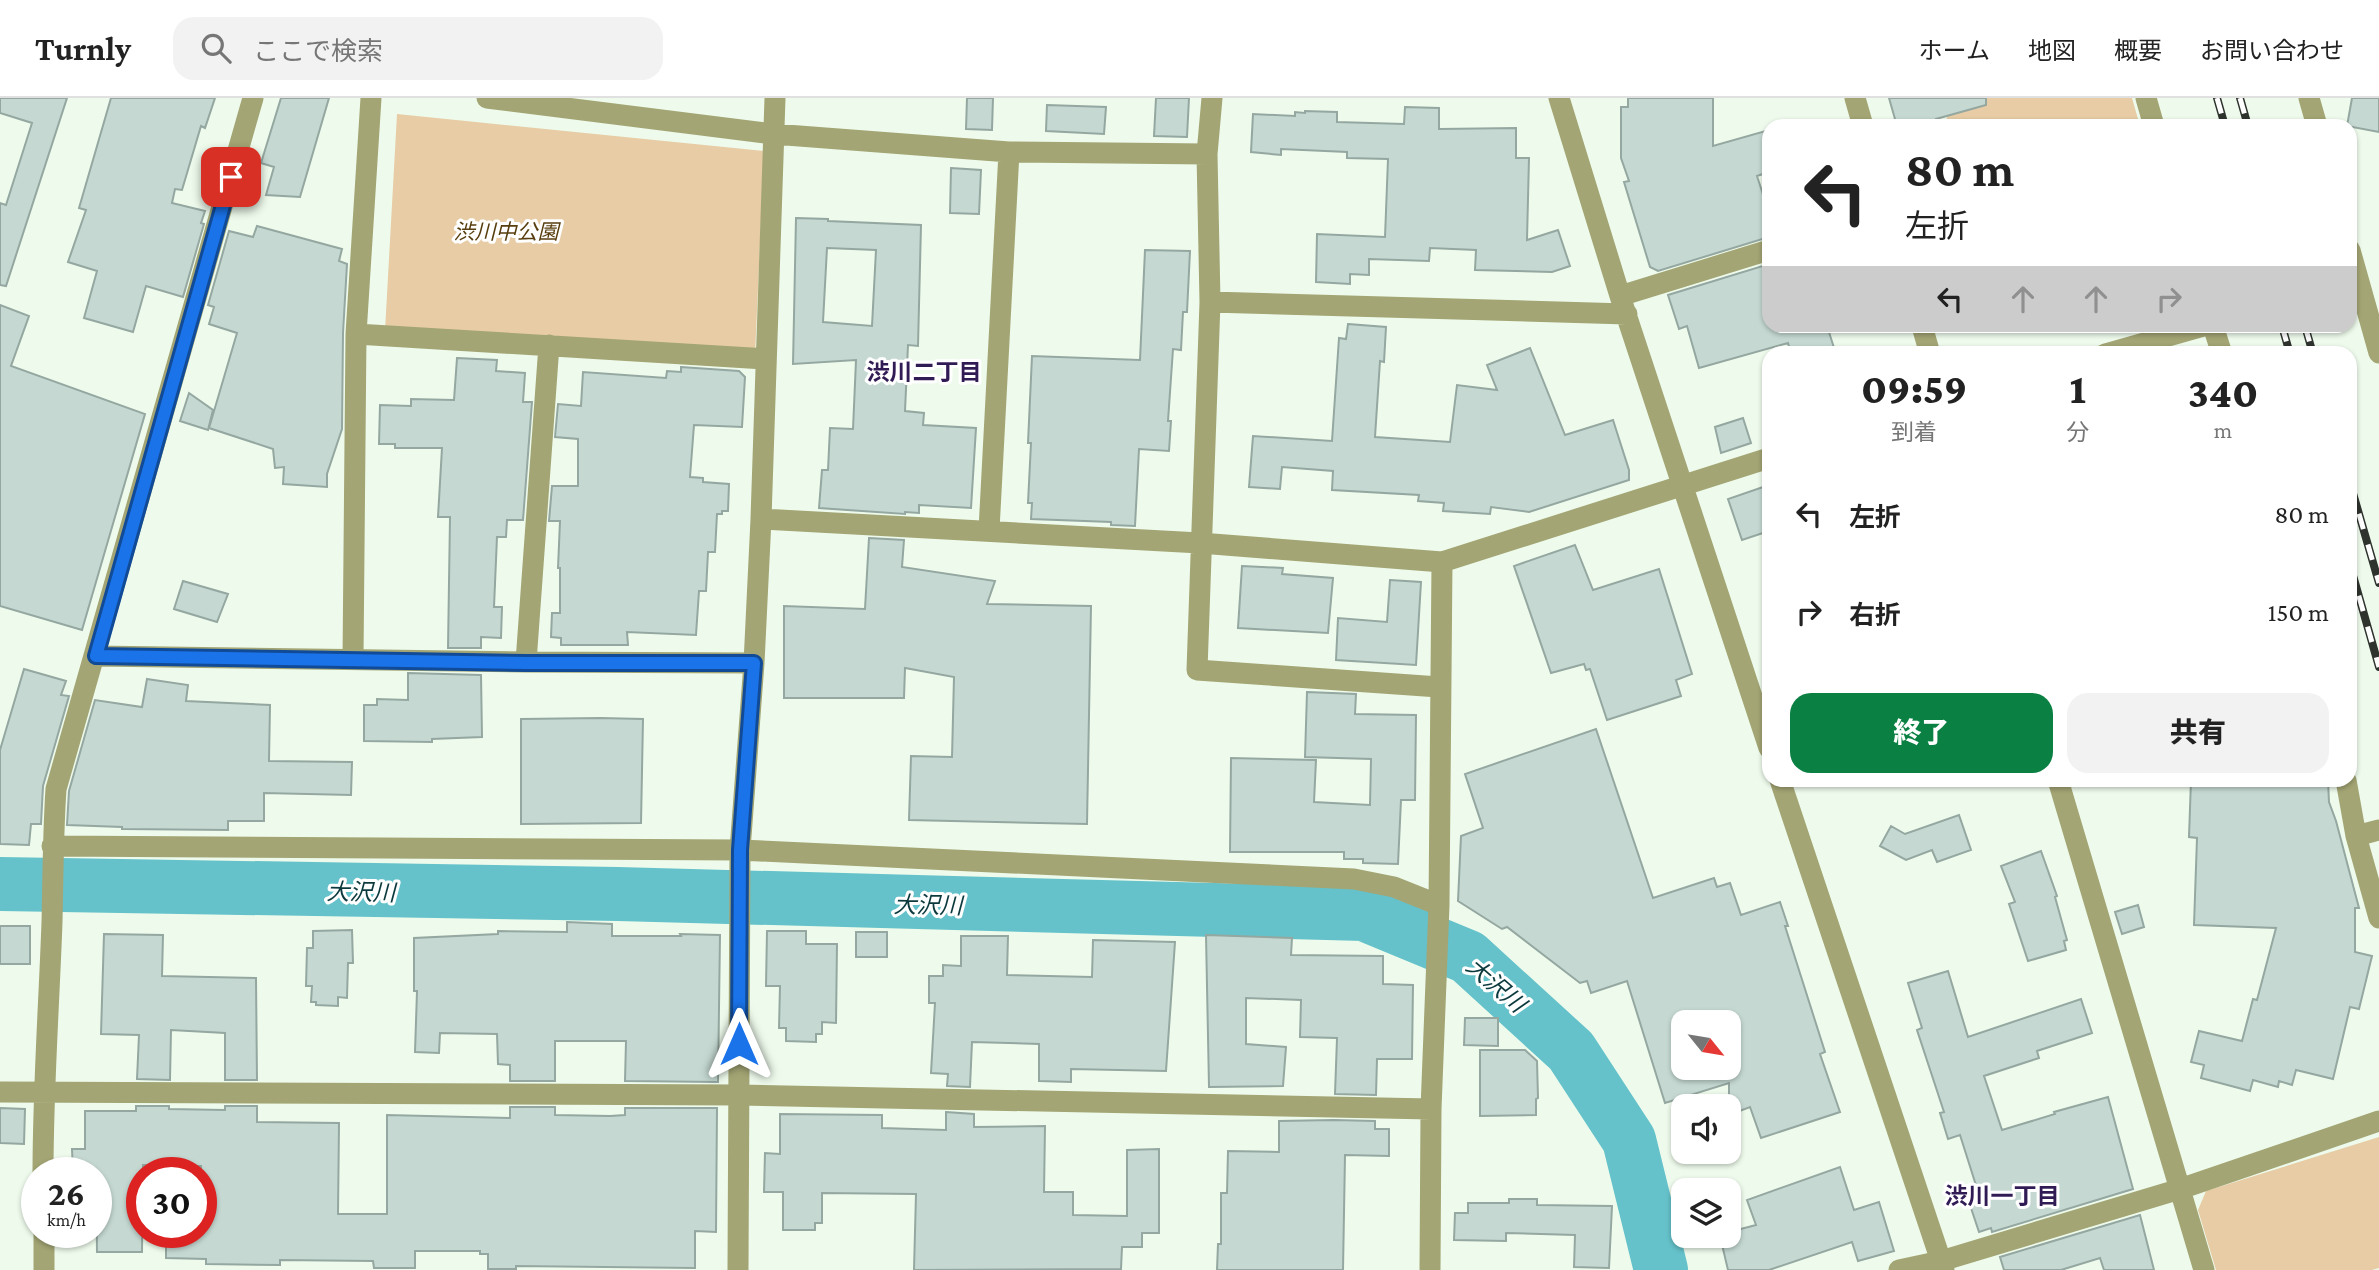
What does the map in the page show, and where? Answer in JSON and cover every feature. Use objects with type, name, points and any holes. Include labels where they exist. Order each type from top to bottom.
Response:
[{"type":"street","points":[[43,1157],[43,1093],[56,789],[253,98]]},
{"type":"street","points":[[353,659],[356,334],[371,98]]},
{"type":"street","points":[[487,98],[773,134],[1009,152],[1207,155]]},
{"type":"street","points":[[738,1270],[740,850],[754,663],[761,519],[775,98]]},
{"type":"street","points":[[1212,98],[1207,155],[1210,302],[1197,670],[1439,687]]},
{"type":"street","points":[[1559,98],[1623,305],[1762,727]]},
{"type":"street","points":[[1855,98],[1861,119]]},
{"type":"street","points":[[2146,98],[2152,119]]},
{"type":"street","points":[[2309,98],[2315,119]]},
{"type":"street","points":[[989,530],[1009,152]]},
{"type":"street","points":[[1210,302],[1623,305],[1762,253]]},
{"type":"street","points":[[2357,271],[2379,353]]},
{"type":"street","points":[[2133,346],[2179,333]]},
{"type":"street","points":[[356,334],[766,359]]},
{"type":"street","points":[[526,663],[549,345]]},
{"type":"street","points":[[761,519],[1200,543],[1442,562],[1762,460]]},
{"type":"street","points":[[1430,1270],[1431,1109],[1439,905],[1442,562]]},
{"type":"street","points":[[96,656],[526,663],[754,663]]},
{"type":"street","points":[[1782,787],[1943,1265]]},
{"type":"street","points":[[2060,787],[2204,1270]]},
{"type":"street","points":[[2347,787],[2356,836],[2379,918]]},
{"type":"street","points":[[2356,836],[2379,830]]},
{"type":"street","points":[[52,846],[740,850],[1354,879],[1394,887],[1439,905]]},
{"type":"street","points":[[0,1092],[739,1096],[1431,1109]]},
{"type":"street","points":[[1899,1270],[1943,1265],[2180,1189],[2379,1121]]},
{"type":"street","points":[[44,1248],[44,1270]]},
{"type":"green space","points":[[1949,98],[2132,98],[2138,119],[1947,119]]},
{"type":"green space","name":"渋川中公園","points":[[397,114],[764,151],[755,356],[385,331]]},
{"type":"green space","points":[[2379,1137],[2379,1268],[2216,1270],[2198,1210],[2206,1191]]},
{"type":"building","points":[[0,98],[67,98],[6,286],[0,285],[0,203],[6,205],[32,123],[0,113]]},
{"type":"building","points":[[111,98],[215,98],[205,128],[201,126],[182,190],[175,189],[172,203],[205,211],[201,223],[204,224],[183,297],[146,286],[133,332],[84,318],[97,271],[68,262],[86,210],[79,208]]},
{"type":"building","points":[[281,98],[329,98],[300,197],[266,195],[274,167],[261,163]]},
{"type":"building","points":[[967,98],[993,98],[992,130],[966,129]]},
{"type":"building","points":[[1156,98],[1189,98],[1187,137],[1154,136]]},
{"type":"building","points":[[1628,98],[1713,98],[1713,146],[1762,132],[1762,174],[1757,176],[1762,191],[1762,239],[1658,271],[1650,267],[1624,182],[1629,181],[1621,158],[1621,107],[1628,107]]},
{"type":"building","points":[[1889,98],[1986,98],[1986,105],[1936,119],[1895,119]]},
{"type":"building","points":[[2352,98],[2379,98],[2379,132],[2357,128],[2357,119],[2348,119]]},
{"type":"building","points":[[1047,105],[1106,107],[1104,134],[1046,131]]},
{"type":"building","points":[[1405,107],[1439,108],[1439,129],[1516,128],[1516,158],[1529,158],[1527,240],[1558,230],[1570,266],[1552,272],[1475,270],[1476,250],[1430,248],[1429,261],[1369,259],[1369,275],[1350,274],[1350,284],[1316,282],[1317,234],[1385,237],[1388,159],[1347,158],[1347,152],[1281,149],[1281,155],[1251,152],[1253,114],[1295,116],[1295,112],[1305,111],[1337,112],[1337,122],[1404,124]]},
{"type":"building","points":[[951,168],[981,170],[979,214],[950,213]]},
{"type":"building","points":[[796,218],[921,225],[918,346],[908,345],[905,411],[924,413],[923,425],[976,428],[971,508],[919,505],[919,513],[905,514],[819,508],[822,470],[828,470],[830,428],[853,429],[856,360],[793,364]],"holes":[[[827,248],[876,250],[872,326],[823,322]]]},
{"type":"building","points":[[257,226],[342,249],[339,261],[347,264],[342,429],[327,474],[327,487],[283,484],[284,467],[275,468],[273,449],[209,428],[237,333],[209,324],[214,307],[208,305],[229,231],[253,237]]},
{"type":"building","points":[[1145,250],[1190,251],[1187,312],[1183,312],[1181,350],[1173,349],[1168,421],[1171,421],[1169,451],[1139,449],[1135,526],[1111,525],[1111,522],[1031,519],[1032,503],[1028,503],[1031,443],[1028,443],[1032,356],[1140,360]]},
{"type":"building","points":[[1762,266],[1762,333],[1829,333],[1833,346],[1789,346],[1788,343],[1762,346],[1762,350],[1699,368],[1687,326],[1679,329],[1668,295]]},
{"type":"building","points":[[0,305],[29,316],[11,366],[145,414],[82,630],[0,606]]},
{"type":"building","points":[[1348,324],[1386,327],[1384,362],[1380,361],[1375,437],[1450,442],[1457,385],[1497,390],[1487,365],[1530,348],[1565,435],[1613,420],[1629,470],[1629,480],[1529,512],[1491,507],[1490,514],[1443,511],[1444,503],[1418,501],[1419,495],[1332,490],[1333,471],[1282,467],[1280,489],[1249,487],[1253,436],[1332,441],[1339,338],[1346,339]]},
{"type":"building","points":[[457,358],[497,360],[496,371],[525,373],[523,402],[532,402],[523,520],[507,520],[506,537],[497,537],[494,607],[502,607],[501,638],[481,637],[481,648],[448,648],[450,517],[438,517],[442,448],[395,448],[395,444],[379,444],[380,405],[411,406],[411,399],[454,400]]},
{"type":"building","points":[[681,367],[739,371],[745,377],[742,427],[694,425],[690,477],[703,478],[703,482],[729,484],[728,511],[717,514],[715,552],[708,552],[706,591],[699,591],[696,635],[627,632],[628,645],[561,645],[561,638],[551,637],[552,613],[560,613],[560,521],[549,521],[552,486],[578,486],[578,439],[555,437],[558,404],[581,406],[583,372],[666,378],[667,371],[681,372]]},
{"type":"building","points":[[189,393],[213,410],[208,430],[180,421]]},
{"type":"building","points":[[1743,418],[1751,443],[1721,453],[1715,427]]},
{"type":"building","points":[[1762,487],[1762,533],[1742,540],[1728,499]]},
{"type":"building","points":[[869,538],[904,540],[902,567],[995,581],[987,604],[1091,606],[1087,824],[909,820],[911,756],[952,757],[954,677],[905,668],[904,698],[784,698],[784,606],[865,609]]},
{"type":"building","points":[[1575,545],[1593,590],[1659,569],[1692,674],[1676,680],[1681,696],[1607,720],[1590,669],[1586,670],[1584,664],[1551,673],[1514,566]]},
{"type":"building","points":[[1242,566],[1283,568],[1282,574],[1333,578],[1328,633],[1238,628]]},
{"type":"building","points":[[1390,580],[1421,582],[1416,665],[1336,660],[1338,618],[1387,622]]},
{"type":"building","points":[[183,581],[228,594],[217,622],[174,609]]},
{"type":"building","points":[[24,669],[66,681],[61,695],[69,696],[43,786],[41,824],[31,824],[29,845],[0,844],[0,750]]},
{"type":"building","points":[[408,673],[481,675],[482,737],[432,739],[432,742],[364,741],[364,705],[377,705],[377,699],[408,700]]},
{"type":"building","points":[[147,679],[188,685],[186,701],[270,705],[269,761],[352,762],[351,795],[264,793],[264,821],[228,821],[228,830],[122,829],[67,825],[69,791],[95,700],[142,707]]},
{"type":"building","points":[[1307,692],[1356,694],[1355,714],[1416,715],[1415,800],[1401,800],[1398,864],[1363,863],[1363,859],[1344,859],[1344,852],[1230,852],[1231,758],[1316,760],[1314,802],[1370,805],[1371,759],[1305,757]]},
{"type":"building","points":[[521,719],[643,719],[641,823],[521,824]]},
{"type":"building","points":[[1596,729],[1653,898],[1714,878],[1717,887],[1730,883],[1741,915],[1780,902],[1788,926],[1785,926],[1825,1052],[1820,1054],[1840,1112],[1761,1138],[1750,1107],[1741,1110],[1741,1094],[1729,1094],[1729,1083],[1694,1094],[1671,1094],[1671,1101],[1665,1103],[1627,981],[1591,993],[1587,981],[1580,983],[1507,927],[1502,929],[1458,901],[1461,836],[1483,828],[1465,774]]},
{"type":"building","points":[[2191,787],[2328,787],[2329,802],[2359,908],[2355,908],[2355,952],[2372,956],[2359,1009],[2350,1007],[2333,1079],[2296,1070],[2292,1085],[2279,1081],[2278,1087],[2253,1080],[2250,1091],[2201,1078],[2204,1065],[2191,1062],[2199,1031],[2242,1041],[2253,999],[2257,1000],[2276,928],[2194,925],[2197,838],[2189,837]]},
{"type":"building","points":[[1959,815],[1971,850],[1937,862],[1932,850],[1906,860],[1880,846],[1891,826],[1905,834]]},
{"type":"building","points":[[2041,851],[2057,896],[2055,897],[2067,940],[2064,941],[2066,950],[2028,961],[2009,904],[2015,902],[2001,866]]},
{"type":"building","points":[[2138,905],[2144,927],[2122,934],[2115,912]]},
{"type":"building","points":[[567,922],[612,924],[612,936],[720,935],[718,1082],[625,1081],[626,1041],[555,1041],[555,1081],[510,1081],[510,1065],[498,1064],[497,1034],[440,1033],[439,1053],[415,1052],[417,991],[414,991],[414,938],[498,934],[498,931],[567,932]]},
{"type":"building","points":[[0,926],[30,926],[30,964],[0,964]]},
{"type":"building","points":[[352,930],[353,963],[348,963],[347,998],[338,997],[338,1006],[316,1005],[316,1002],[311,1002],[312,986],[306,986],[307,948],[313,948],[313,931]]},
{"type":"building","points":[[767,931],[806,931],[806,944],[837,944],[836,1023],[822,1022],[822,1034],[816,1034],[816,1042],[786,1041],[786,1028],[779,1028],[780,986],[766,986]]},
{"type":"building","points":[[856,932],[887,932],[887,957],[856,957]]},
{"type":"building","points":[[104,934],[163,935],[162,976],[256,978],[257,1080],[225,1080],[225,1033],[171,1030],[170,1080],[137,1079],[139,1035],[101,1034]]},
{"type":"building","points":[[1206,935],[1292,938],[1291,955],[1383,956],[1383,984],[1413,985],[1412,1059],[1377,1059],[1376,1095],[1335,1094],[1337,1038],[1300,1037],[1301,1000],[1246,998],[1246,1044],[1286,1047],[1283,1086],[1209,1087]]},
{"type":"building","points":[[961,936],[1008,936],[1007,975],[1092,977],[1093,940],[1175,942],[1166,1071],[1071,1069],[1071,1082],[1039,1081],[1039,1044],[972,1042],[970,1087],[947,1086],[948,1074],[931,1073],[935,1003],[929,1003],[929,976],[943,976],[943,965],[961,966]]},
{"type":"building","points":[[1948,971],[1968,1037],[2081,999],[2092,1033],[2037,1051],[2039,1058],[1984,1076],[2002,1130],[2108,1097],[2133,1189],[1992,1232],[1991,1228],[1979,1232],[1969,1202],[1980,1198],[1960,1135],[1948,1139],[1940,1113],[1944,1112],[1917,1030],[1922,1028],[1908,983]]},
{"type":"building","points":[[1465,1018],[1498,1018],[1498,1046],[1464,1045]]},
{"type":"building","points":[[1480,1050],[1525,1050],[1537,1061],[1536,1115],[1480,1116]]},
{"type":"building","points":[[136,1106],[225,1110],[225,1106],[257,1106],[257,1122],[339,1123],[338,1214],[387,1214],[387,1115],[510,1118],[510,1107],[555,1107],[555,1115],[610,1116],[625,1115],[625,1108],[717,1108],[716,1232],[695,1231],[695,1268],[516,1266],[516,1269],[488,1269],[488,1254],[480,1254],[480,1251],[415,1251],[415,1268],[374,1268],[373,1261],[280,1260],[280,1265],[206,1264],[206,1259],[166,1258],[166,1248],[217,1248],[217,1157],[126,1157],[126,1248],[142,1248],[142,1252],[97,1252],[97,1248],[112,1248],[112,1157],[72,1157],[72,1149],[85,1149],[85,1111],[136,1111]]},
{"type":"building","points":[[0,1108],[25,1109],[24,1144],[0,1143]]},
{"type":"building","points":[[946,1112],[974,1114],[974,1127],[1045,1126],[1044,1192],[1073,1192],[1073,1215],[1127,1216],[1127,1150],[1159,1149],[1159,1233],[1142,1233],[1142,1247],[1122,1247],[1121,1269],[914,1270],[916,1194],[822,1193],[822,1223],[815,1223],[815,1230],[783,1230],[783,1192],[764,1192],[765,1153],[780,1154],[780,1114],[882,1115],[882,1128],[946,1130]]},
{"type":"building","points":[[1279,1121],[1375,1121],[1375,1129],[1389,1129],[1389,1156],[1345,1155],[1343,1270],[1217,1270],[1218,1244],[1221,1244],[1221,1193],[1227,1193],[1228,1151],[1279,1152]]},
{"type":"building","points":[[1840,1167],[1854,1210],[1879,1202],[1894,1251],[1858,1261],[1852,1242],[1769,1270],[1728,1270],[1723,1248],[1741,1248],[1741,1229],[1756,1225],[1747,1200]]},
{"type":"building","points":[[1509,1199],[1537,1199],[1537,1205],[1612,1206],[1609,1268],[1574,1267],[1575,1235],[1506,1233],[1506,1241],[1454,1240],[1455,1213],[1468,1213],[1468,1203],[1509,1203]]},
{"type":"building","points":[[2140,1215],[2154,1270],[2104,1270],[2100,1258],[2061,1270],[2004,1270],[2000,1257]]},
{"type":"waterway","name":"大沢川","points":[[0,884],[618,894],[1364,914],[1468,957],[1571,1051],[1629,1140],[1661,1270]]},
{"type":"railway","points":[[2217,98],[2223,119]]},
{"type":"railway","points":[[2240,98],[2246,119]]},
{"type":"railway","points":[[2284,333],[2288,346]]},
{"type":"railway","points":[[2307,333],[2311,346]]},
{"type":"railway","points":[[2357,507],[2379,583]]},
{"type":"railway","points":[[2357,590],[2379,667]]},
{"type":"district","name":"渋川二丁目","points":[[924,372]]},
{"type":"district","name":"渋川一丁目","points":[[2002,1196]]},
{"type":"route","points":[[231,177],[96,656],[526,663],[754,663],[740,850],[739,1044]]}]
